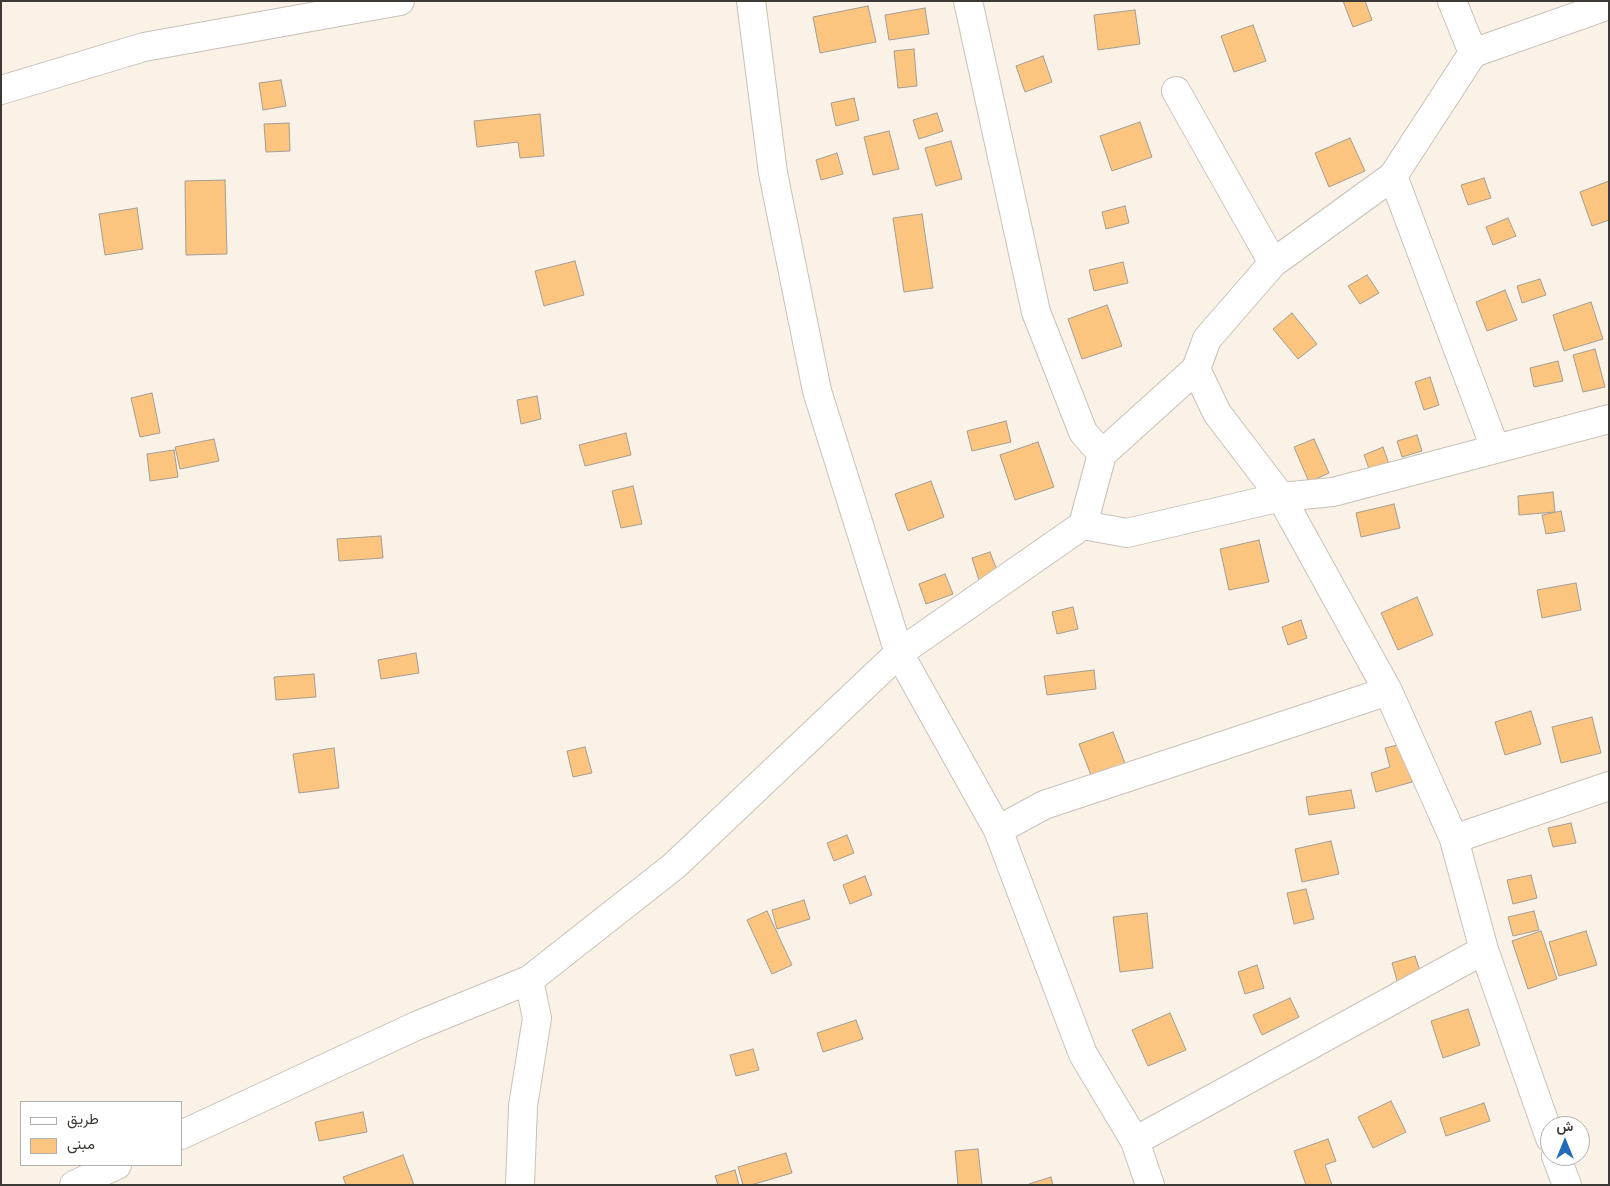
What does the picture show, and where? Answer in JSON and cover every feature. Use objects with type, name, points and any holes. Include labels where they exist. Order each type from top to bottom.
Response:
[{"type":"street","points":[[1,90],[144,48],[400,1]]},
{"type":"street","points":[[751,1],[773,173],[817,391],[899,653],[998,830],[1083,1054],[1135,1141],[1150,1185]]},
{"type":"street","points":[[968,1],[1036,312],[1083,432],[1102,454]]},
{"type":"street","points":[[1452,1],[1473,53]]},
{"type":"street","points":[[182,1135],[416,1026],[529,980],[674,866],[899,653],[1083,525],[1102,454],[1196,369],[1207,339],[1273,263],[1393,176],[1473,53],[1609,5]]},
{"type":"street","points":[[1176,91],[1273,263]]},
{"type":"street","points":[[1393,176],[1495,448]]},
{"type":"street","points":[[1196,369],[1217,413],[1281,497],[1388,691],[1454,839],[1484,950],[1542,1116]]},
{"type":"street","points":[[1083,525],[1127,533],[1281,497],[1333,492],[1609,419]]},
{"type":"street","points":[[998,830],[1044,805],[1388,691]]},
{"type":"street","points":[[1454,839],[1609,786]]},
{"type":"street","points":[[1135,1141],[1484,950]]},
{"type":"street","points":[[520,1185],[523,1106],[537,1018],[529,980]]},
{"type":"street","points":[[74,1185],[115,1166]]},
{"type":"street","points":[[1559,1166],[1566,1185]]},
{"type":"building","points":[[1343,1],[1365,1],[1372,20],[1353,27]]},
{"type":"building","points":[[868,6],[876,42],[820,53],[813,17]]},
{"type":"building","points":[[925,8],[929,34],[889,40],[885,15]]},
{"type":"building","points":[[1135,10],[1140,44],[1098,50],[1094,15]]},
{"type":"building","points":[[1253,25],[1266,61],[1234,72],[1221,36]]},
{"type":"building","points":[[914,49],[917,86],[898,88],[894,51]]},
{"type":"building","points":[[1043,56],[1052,82],[1025,92],[1016,66]]},
{"type":"building","points":[[281,80],[286,106],[263,110],[259,83]]},
{"type":"building","points":[[854,98],[859,120],[836,126],[831,103]]},
{"type":"building","points":[[937,113],[943,131],[919,139],[913,120]]},
{"type":"building","points":[[540,114],[544,156],[520,158],[518,142],[477,147],[474,121]]},
{"type":"building","points":[[1140,122],[1152,157],[1112,171],[1100,136]]},
{"type":"building","points":[[289,123],[290,151],[266,152],[264,124]]},
{"type":"building","points":[[889,131],[899,169],[873,175],[864,137]]},
{"type":"building","points":[[1350,138],[1365,171],[1329,187],[1315,153]]},
{"type":"building","points":[[951,141],[962,179],[936,186],[925,148]]},
{"type":"building","points":[[837,153],[843,174],[821,180],[816,160]]},
{"type":"building","points":[[1484,178],[1491,198],[1468,205],[1461,185]]},
{"type":"building","points":[[225,180],[227,254],[186,255],[185,181]]},
{"type":"building","points":[[1609,181],[1609,220],[1592,226],[1580,192]]},
{"type":"building","points":[[1125,206],[1129,223],[1106,229],[1102,212]]},
{"type":"building","points":[[137,208],[143,249],[105,255],[99,214]]},
{"type":"building","points":[[922,214],[933,288],[904,292],[893,218]]},
{"type":"building","points":[[1508,218],[1516,236],[1493,245],[1486,227]]},
{"type":"building","points":[[575,261],[584,295],[544,306],[535,271]]},
{"type":"building","points":[[1123,262],[1128,283],[1094,291],[1089,270]]},
{"type":"building","points":[[1367,275],[1379,293],[1360,304],[1348,286]]},
{"type":"building","points":[[1540,279],[1546,295],[1522,303],[1517,286]]},
{"type":"building","points":[[1505,290],[1517,320],[1487,331],[1476,302]]},
{"type":"building","points":[[1591,302],[1603,339],[1564,351],[1553,315]]},
{"type":"building","points":[[1107,305],[1122,346],[1082,359],[1068,319]]},
{"type":"building","points":[[1292,313],[1317,344],[1298,359],[1273,329]]},
{"type":"building","points":[[1595,349],[1605,387],[1583,392],[1573,355]]},
{"type":"building","points":[[1558,361],[1563,381],[1534,387],[1530,368]]},
{"type":"building","points":[[1430,377],[1439,405],[1424,410],[1415,382]]},
{"type":"building","points":[[152,393],[160,433],[140,437],[131,398]]},
{"type":"building","points":[[537,396],[541,419],[521,424],[517,400]]},
{"type":"building","points":[[1006,421],[1011,442],[972,451],[967,431]]},
{"type":"building","points":[[626,433],[631,455],[585,466],[579,445]]},
{"type":"building","points":[[1417,435],[1422,451],[1402,457],[1397,441]]},
{"type":"building","points":[[214,439],[219,461],[180,469],[175,447]]},
{"type":"building","points":[[1314,439],[1329,473],[1309,482],[1294,447]]},
{"type":"building","points":[[1038,442],[1054,487],[1015,500],[1000,455]]},
{"type":"building","points":[[1383,447],[1390,467],[1371,474],[1364,455]]},
{"type":"building","points":[[174,450],[178,477],[150,481],[147,454]]},
{"type":"building","points":[[931,481],[944,517],[908,531],[895,494]]},
{"type":"building","points":[[633,486],[642,524],[621,528],[612,491]]},
{"type":"building","points":[[1553,492],[1555,512],[1519,515],[1518,496]]},
{"type":"building","points":[[1394,504],[1400,528],[1361,537],[1356,513]]},
{"type":"building","points":[[1561,511],[1565,531],[1546,534],[1542,515]]},
{"type":"building","points":[[381,536],[383,558],[339,561],[337,539]]},
{"type":"building","points":[[1259,540],[1269,582],[1229,590],[1220,549]]},
{"type":"building","points":[[990,552],[998,573],[979,580],[972,558]]},
{"type":"building","points":[[945,574],[953,594],[926,604],[919,584]]},
{"type":"building","points":[[1576,583],[1581,610],[1542,618],[1537,590]]},
{"type":"building","points":[[1417,597],[1433,635],[1398,650],[1381,613]]},
{"type":"building","points":[[1073,607],[1078,629],[1057,634],[1052,612]]},
{"type":"building","points":[[1301,620],[1307,638],[1288,645],[1282,627]]},
{"type":"building","points":[[416,653],[419,673],[381,679],[378,660]]},
{"type":"building","points":[[1094,670],[1096,689],[1047,695],[1044,676]]},
{"type":"building","points":[[314,674],[316,697],[276,700],[274,677]]},
{"type":"building","points":[[1531,711],[1541,744],[1505,755],[1495,722]]},
{"type":"building","points":[[1592,717],[1601,753],[1561,763],[1552,727]]},
{"type":"building","points":[[1113,732],[1128,771],[1094,783],[1079,744]]},
{"type":"building","points":[[1402,744],[1412,782],[1376,792],[1371,773],[1390,767],[1385,748]]},
{"type":"building","points":[[585,747],[592,773],[573,777],[567,751]]},
{"type":"building","points":[[334,748],[339,788],[299,793],[293,754]]},
{"type":"building","points":[[1351,790],[1355,808],[1309,815],[1306,797]]},
{"type":"building","points":[[1571,823],[1576,843],[1553,847],[1548,828]]},
{"type":"building","points":[[847,835],[854,853],[834,861],[827,843]]},
{"type":"building","points":[[1331,841],[1339,874],[1302,882],[1295,849]]},
{"type":"building","points":[[1531,875],[1537,898],[1513,904],[1507,880]]},
{"type":"building","points":[[865,876],[872,895],[850,904],[843,885]]},
{"type":"building","points":[[1306,889],[1314,919],[1294,924],[1287,893]]},
{"type":"building","points":[[804,900],[810,919],[777,929],[772,910]]},
{"type":"building","points":[[767,911],[792,965],[772,974],[747,920]]},
{"type":"building","points":[[1534,911],[1539,930],[1513,936],[1508,917]]},
{"type":"building","points":[[1147,913],[1153,968],[1120,972],[1113,917]]},
{"type":"building","points":[[1541,931],[1557,979],[1528,989],[1512,941]]},
{"type":"building","points":[[1586,931],[1597,965],[1559,976],[1549,942]]},
{"type":"building","points":[[1415,956],[1422,977],[1398,984],[1392,963]]},
{"type":"building","points":[[1257,965],[1264,988],[1245,994],[1238,972]]},
{"type":"building","points":[[1290,998],[1299,1017],[1262,1035],[1253,1015]]},
{"type":"building","points":[[1468,1009],[1480,1045],[1443,1058],[1431,1021]]},
{"type":"building","points":[[1170,1013],[1186,1050],[1148,1066],[1132,1030]]},
{"type":"building","points":[[856,1020],[863,1039],[823,1052],[817,1033]]},
{"type":"building","points":[[753,1049],[759,1070],[736,1076],[730,1055]]},
{"type":"building","points":[[1391,1101],[1406,1132],[1373,1148],[1358,1117]]},
{"type":"building","points":[[1484,1103],[1490,1121],[1446,1136],[1440,1118]]},
{"type":"building","points":[[363,1112],[367,1132],[319,1141],[315,1122]]},
{"type":"building","points":[[1328,1139],[1336,1161],[1325,1165],[1332,1185],[1306,1185],[1294,1151]]},
{"type":"building","points":[[978,1149],[982,1185],[958,1185],[955,1151]]},
{"type":"building","points":[[786,1153],[792,1173],[751,1185],[743,1185],[738,1167]]},
{"type":"building","points":[[403,1155],[414,1185],[346,1185],[343,1177]]},
{"type":"building","points":[[735,1170],[739,1185],[718,1185],[715,1176]]},
{"type":"building","points":[[1051,1177],[1053,1185],[1029,1185],[1029,1184]]}]
